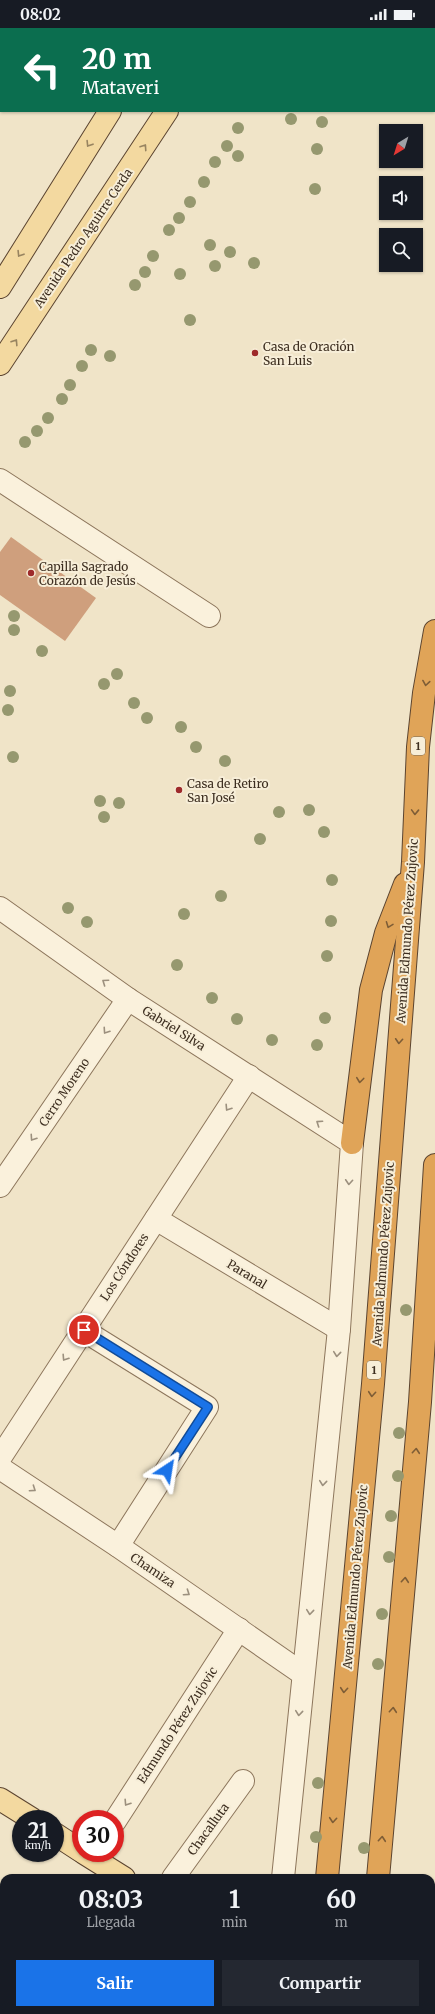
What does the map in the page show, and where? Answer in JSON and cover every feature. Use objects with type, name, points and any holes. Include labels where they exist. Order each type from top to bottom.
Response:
[{"type":"highway","name":"Avenida Edmundo Pérez Zujovic","points":[[327,1874],[373,1384],[413,862],[418,747],[424,693],[435,631]]},
{"type":"highway","points":[[352,1143],[371,990],[386,932],[413,862]]},
{"type":"highway","points":[[378,1874],[420,1410],[435,1165]]},
{"type":"main road","points":[[0,287],[109,112]]},
{"type":"main road","name":"Avenida Pedro Aguirre Cerda","points":[[0,364],[166,112]]},
{"type":"main road","points":[[0,1798],[18,1810]]},
{"type":"main road","points":[[100,1862],[118,1874]]},
{"type":"street","points":[[0,480],[209,616]]},
{"type":"street","name":"Gabriel Silva","points":[[0,908],[128,999],[352,1143]]},
{"type":"street","name":"Cerro Moreno","points":[[0,1186],[128,999]]},
{"type":"street","name":"Los Cóndores","points":[[0,1458],[249,1076]]},
{"type":"street","points":[[283,1874],[339,1329],[352,1143]]},
{"type":"street","name":"Paranal","points":[[156,1219],[339,1329]]},
{"type":"street","points":[[84,1330],[208,1407],[118,1546]]},
{"type":"street","name":"Chamiza","points":[[0,1468],[118,1546],[303,1674]]},
{"type":"street","name":"Edmundo Pérez Zujovic","points":[[122,1810],[239,1629]]},
{"type":"street","name":"Chacalluta","points":[[176,1874],[243,1781]]},
{"type":"building","name":"Capilla Sagrado Corazón de Jesús","points":[[11,537],[96,598],[65,641],[0,595],[0,552]]},
{"type":"place","name":"Casa de Oración San Luis","points":[[255,353]]},
{"type":"place","name":"Capilla Sagrado Corazón de Jesús","points":[[31,573]]},
{"type":"place","name":"Casa de Retiro San José","points":[[179,790]]},
{"type":"route","points":[[84,1330],[208,1407],[167,1470]]}]
